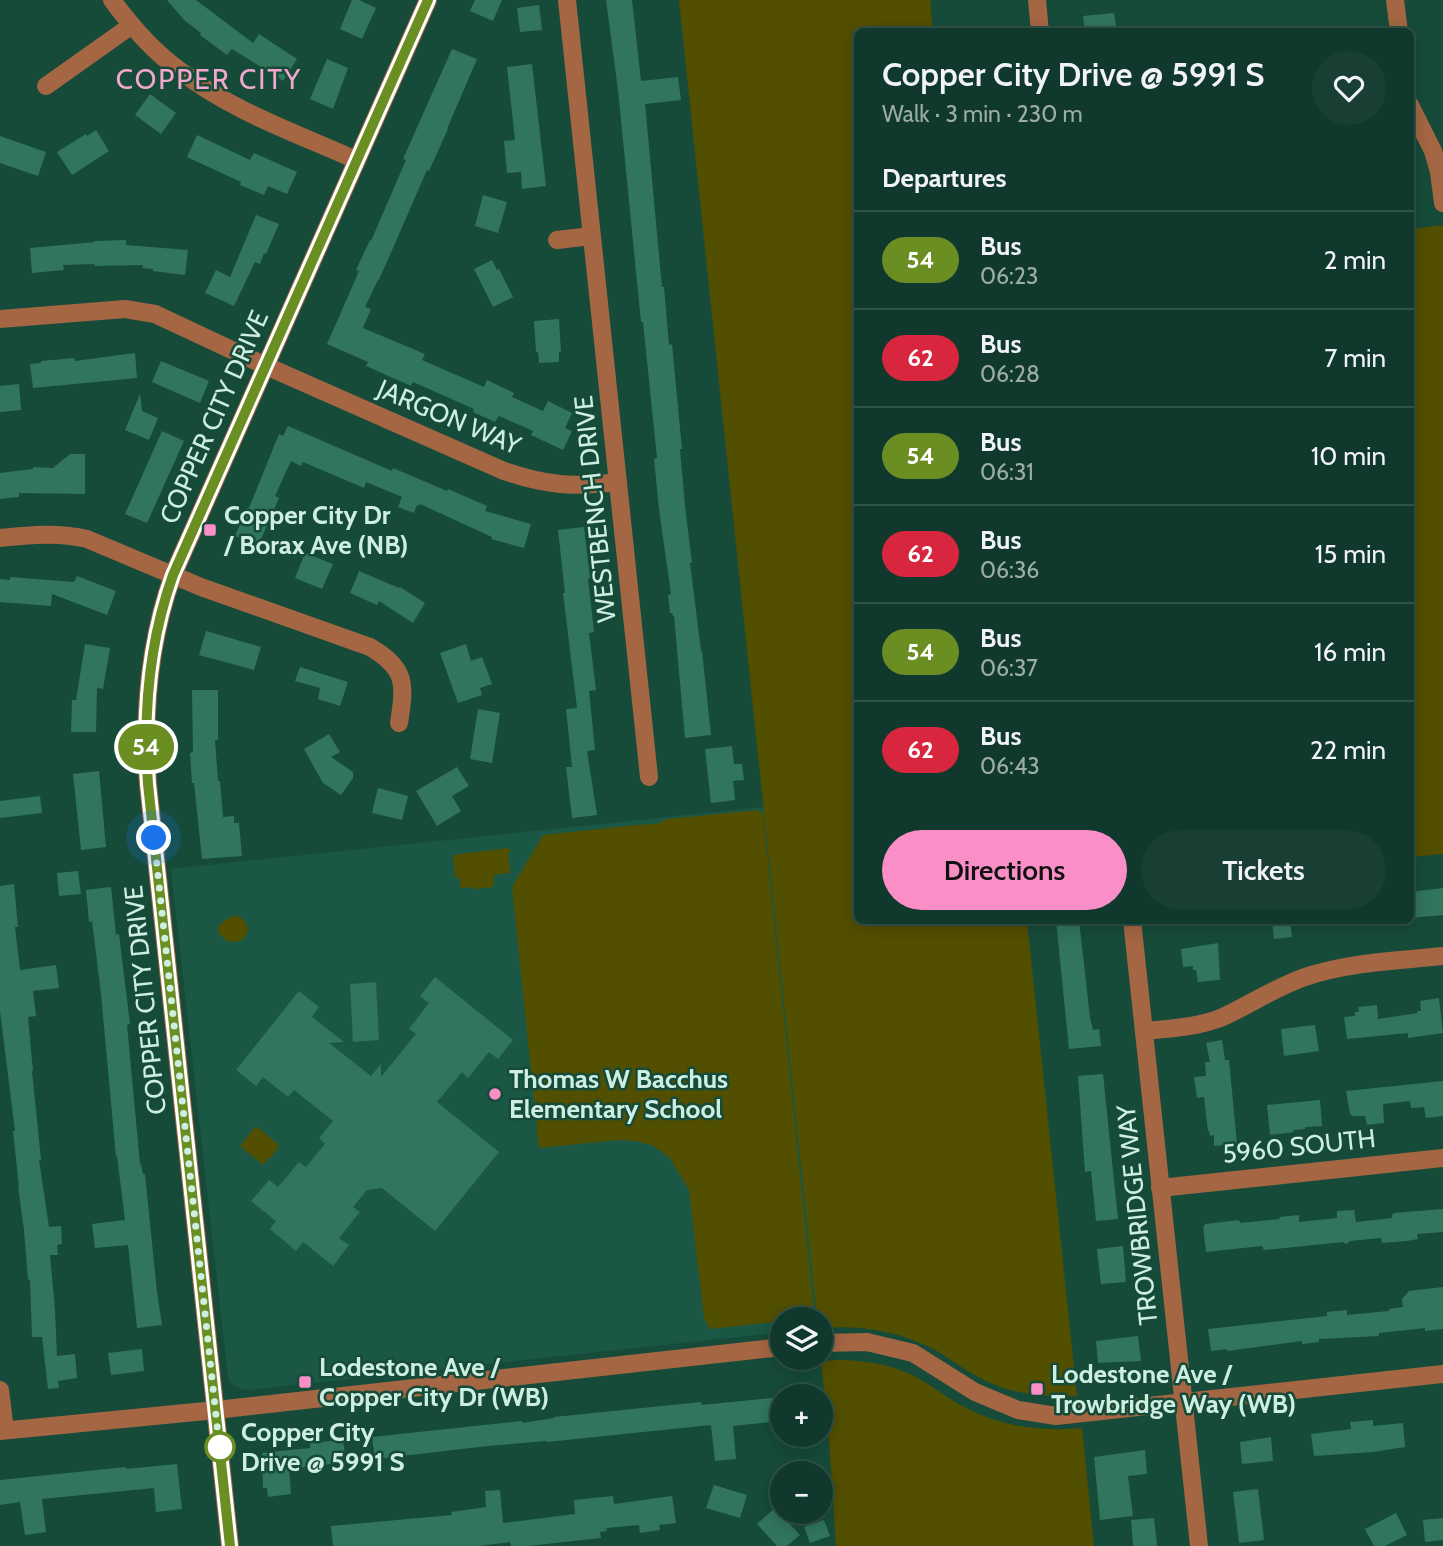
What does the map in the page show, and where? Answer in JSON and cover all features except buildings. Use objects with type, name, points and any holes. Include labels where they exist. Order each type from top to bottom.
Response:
[{"type":"street","points":[[112,0],[165,59],[196,83],[259,117],[356,160]]},
{"type":"street","name":"COPPER CITY DRIVE","points":[[230,1546],[146,752],[147,697],[152,657],[159,618],[173,575],[428,0]]},
{"type":"street","name":"WESTBENCH DRIVE","points":[[567,0],[649,777]]},
{"type":"street","points":[[1037,0],[1040,28]]},
{"type":"street","points":[[1395,0],[1398,28]]},
{"type":"street","points":[[46,86],[132,25]]},
{"type":"street","points":[[1414,116],[1433,151],[1443,203]]},
{"type":"street","points":[[557,240],[591,236]]},
{"type":"street","name":"JARGON WAY","points":[[0,319],[125,309],[155,314],[504,471],[527,479],[568,486],[618,482]]},
{"type":"street","points":[[0,538],[47,534],[87,539],[201,587],[370,647],[396,667],[403,695],[399,723]]},
{"type":"street","name":"TROWBRIDGE WAY","points":[[1132,924],[1199,1546]]},
{"type":"street","points":[[1144,1031],[1221,1018],[1282,986],[1330,970],[1443,956]]},
{"type":"street","name":"5960 SOUTH","points":[[1160,1188],[1443,1158]]},
{"type":"street","points":[[833,1343],[867,1342],[913,1353],[975,1392],[1018,1410],[1056,1416],[1443,1374]]},
{"type":"street","points":[[0,1390],[2,1431],[770,1348]]},
{"type":"shaded area","points":[[679,0],[930,0],[933,28],[854,28],[854,924],[1027,924],[1077,1396],[1036,1395],[1010,1390],[985,1380],[939,1352],[914,1341],[875,1330],[833,1328],[833,1307],[816,1307]]},
{"type":"shaded area","points":[[1443,225],[1443,854],[1414,857],[1414,229]]},
{"type":"shaded area","name":"Thomas W Bacchus Elementary School","points":[[764,807],[816,1307],[770,1307],[770,1333],[248,1390],[235,1387],[228,1377],[171,869]]},
{"type":"shaded area","points":[[758,810],[763,813],[813,1307],[770,1307],[770,1322],[711,1329],[707,1324],[689,1190],[670,1158],[654,1146],[636,1141],[618,1140],[539,1148],[512,887],[543,835],[657,824],[667,819]]},
{"type":"shaded area","points":[[508,848],[511,851],[508,853],[510,873],[494,875],[493,887],[460,888],[460,878],[455,878],[453,855]]},
{"type":"shaded area","points":[[239,916],[246,923],[248,932],[241,941],[229,942],[219,934],[218,926],[230,917]]},
{"type":"shaded area","points":[[256,1126],[279,1145],[263,1165],[240,1146]]},
{"type":"shaded area","points":[[833,1360],[869,1362],[903,1371],[964,1407],[997,1421],[1039,1429],[1082,1428],[1094,1546],[836,1546],[833,1461],[830,1461],[829,1447],[833,1447],[833,1384],[823,1384],[822,1370],[833,1370]]},
{"type":"bus line","name":"54","points":[[230,1546],[148,784],[146,725],[150,670],[159,618],[173,575],[428,0]]},
{"type":"place","name":"Copper City Dr / Borax Ave (NB)","points":[[210,530]]},
{"type":"place","name":"Thomas W Bacchus Elementary School","points":[[495,1094]]},
{"type":"place","name":"Lodestone Ave / Copper City Dr (WB)","points":[[305,1382]]},
{"type":"place","name":"Lodestone Ave / Trowbridge Way (WB)","points":[[1037,1389]]},
{"type":"place","name":"Copper City Drive @ 5991 S","points":[[220,1447]]},
{"type":"district","name":"COPPER CITY","points":[[209,79]]},
{"type":"route","points":[[154,838],[220,1453],[220,1447]]}]
